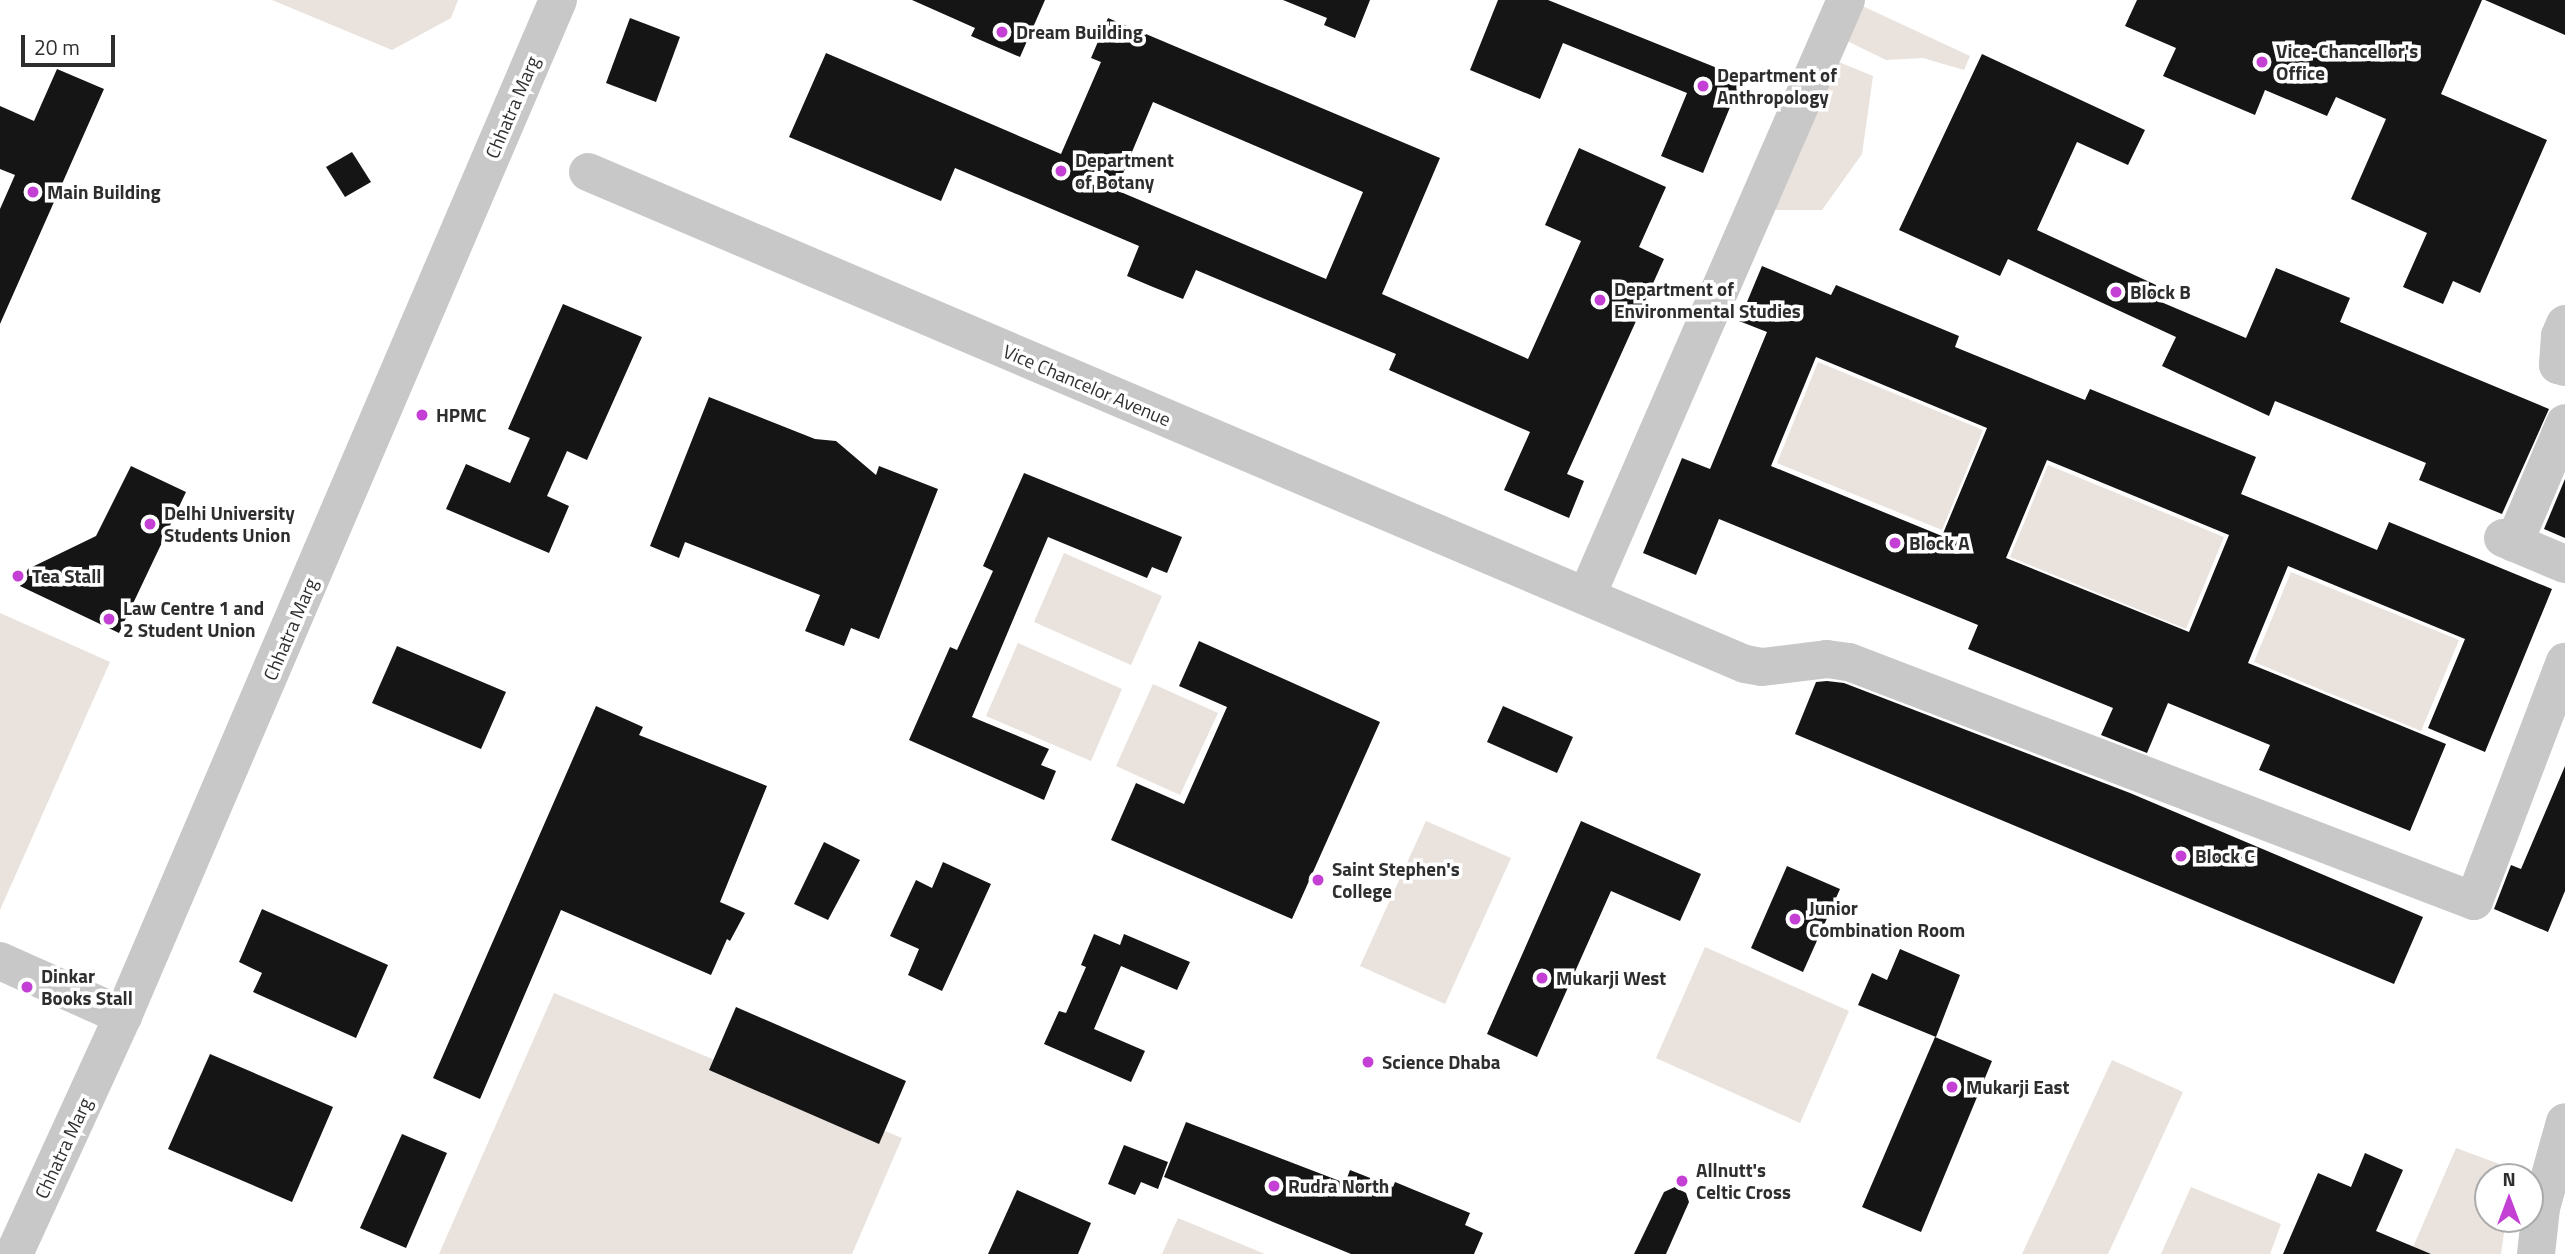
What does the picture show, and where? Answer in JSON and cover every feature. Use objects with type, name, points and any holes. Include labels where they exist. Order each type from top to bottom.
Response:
[{"type":"street","name":"Chhatra Marg","points":[[15,1254],[123,1016],[558,0]]},
{"type":"street","points":[[1587,595],[1846,0]]},
{"type":"street","name":"Vice Chancelor Avenue","points":[[588,172],[1745,664],[1762,667],[1827,659],[1849,662],[2474,901],[2565,662]]},
{"type":"street","points":[[2565,324],[2560,336],[2558,365],[2565,368]]},
{"type":"street","points":[[2565,423],[2509,540],[2565,564]]},
{"type":"street","points":[[0,961],[123,1016]]},
{"type":"street","points":[[2536,1254],[2541,1208],[2565,1122]]},
{"type":"shaded area","points":[[272,0],[458,0],[451,18],[392,50]]},
{"type":"shaded area","points":[[1856,3],[1970,56],[1964,70],[1923,58],[1886,60],[1841,38]]},
{"type":"shaded area","points":[[1829,58],[1873,76],[1862,154],[1822,210],[1766,210]]},
{"type":"shaded area","points":[[1818,362],[1983,430],[1942,530],[1777,463]]},
{"type":"shaded area","points":[[2048,465],[2224,537],[2186,629],[2010,557]]},
{"type":"shaded area","points":[[1064,553],[1162,596],[1131,665],[1034,622]]},
{"type":"shaded area","points":[[2291,572],[2459,640],[2421,731],[2254,662]]},
{"type":"shaded area","points":[[0,613],[110,662],[0,910]]},
{"type":"shaded area","points":[[1018,643],[1122,689],[1091,761],[986,716]]},
{"type":"shaded area","points":[[1153,684],[1218,713],[1180,795],[1116,766]]},
{"type":"shaded area","points":[[1426,821],[1511,858],[1445,1004],[1360,966]]},
{"type":"shaded area","points":[[1705,947],[1849,1011],[1800,1123],[1656,1058]]},
{"type":"shaded area","points":[[554,993],[902,1138],[852,1254],[439,1254]]},
{"type":"shaded area","points":[[2112,1060],[2183,1092],[2108,1254],[2022,1254]]},
{"type":"shaded area","points":[[2456,1148],[2497,1163],[2474,1163],[2474,1233],[2504,1233],[2501,1254],[2410,1254]]},
{"type":"shaded area","points":[[2191,1187],[2281,1224],[2270,1254],[2161,1254]]},
{"type":"shaded area","points":[[1178,1218],[1265,1254],[1162,1254]]},
{"type":"building","name":"Dream Building","points":[[912,0],[1045,0],[1020,57],[971,36],[975,28]]},
{"type":"building","points":[[1283,0],[1370,0],[1355,38],[1324,25],[1327,18]]},
{"type":"building","name":"Department of Anthropology","points":[[1498,0],[1548,0],[1742,78],[1703,173],[1661,156],[1687,93],[1563,43],[1540,99],[1470,70]]},
{"type":"building","points":[[2137,0],[2482,0],[2441,94],[2547,140],[2480,293],[2453,281],[2443,304],[2403,287],[2427,233],[2351,199],[2386,119],[2336,97],[2327,116],[2265,90],[2255,115],[2163,76],[2176,48],[2125,26]]},
{"type":"building","points":[[2485,0],[2565,0],[2565,35]]},
{"type":"building","points":[[630,18],[680,37],[656,102],[606,83]]},
{"type":"building","points":[[1108,18],[1440,158],[1382,294],[1528,359],[1581,241],[1545,225],[1579,148],[1666,187],[1639,247],[1664,259],[1567,474],[1584,481],[1569,518],[1504,490],[1530,432],[1389,370],[1396,354],[1196,270],[1183,299],[1153,287],[1127,276],[1139,246],[955,168],[941,201],[789,137],[826,53],[1061,154],[1101,62],[1091,58]],"holes":[[[1153,102],[1363,192],[1326,279],[1116,190]]]},
{"type":"building","name":"Block B","points":[[1982,54],[2145,130],[2128,165],[2077,142],[2037,230],[2156,285],[2154,299],[2246,338],[2276,268],[2350,298],[2340,322],[2549,409],[2502,514],[2419,480],[2426,463],[2275,401],[2269,416],[2162,366],[2176,337],[2008,259],[2000,276],[1899,230]]},
{"type":"building","name":"Main Building","points":[[57,69],[104,89],[0,324],[0,209],[15,175],[0,169],[0,106],[34,121]]},
{"type":"building","points":[[352,152],[371,182],[345,197],[326,167]]},
{"type":"building","name":"Block A","points":[[1762,266],[1831,295],[1836,285],[1959,336],[1955,347],[2085,400],[2090,389],[2256,457],[2241,494],[2377,550],[2389,522],[2552,589],[2485,752],[2428,728],[2465,639],[2288,566],[2248,663],[2446,744],[2410,831],[2259,770],[2270,745],[2168,703],[2147,753],[2101,735],[2113,708],[1968,649],[1978,625],[1719,519],[1696,575],[1643,553],[1682,458],[1710,469],[1767,332],[1739,321]],"holes":[[[1816,357],[1987,428],[1942,536],[1771,466]],[[2047,460],[2229,535],[2189,632],[2006,558]]]},
{"type":"building","points":[[563,304],[642,337],[587,460],[567,451],[547,496],[569,506],[549,553],[446,509],[466,464],[510,483],[530,438],[508,429]]},
{"type":"building","points":[[709,397],[815,439],[836,441],[876,475],[879,466],[938,489],[879,639],[851,628],[844,646],[805,631],[820,595],[685,542],[679,558],[650,546]]},
{"type":"building","points":[[131,466],[186,492],[119,633],[20,586],[28,569],[96,536]]},
{"type":"building","points":[[1024,473],[1182,537],[1167,573],[1152,567],[1147,578],[1048,537],[972,717],[1049,749],[1041,765],[1056,771],[1044,800],[909,740],[950,647],[957,650],[993,571],[983,566]]},
{"type":"building","points":[[2565,479],[2565,538],[2544,529]]},
{"type":"building","points":[[1199,641],[1380,722],[1292,919],[1111,840],[1136,783],[1184,804],[1227,707],[1179,686]]},
{"type":"building","points":[[397,646],[506,692],[481,749],[372,703]]},
{"type":"building","name":"Block C","points":[[1816,682],[1844,683],[2130,793],[2423,917],[2394,984],[1795,734]]},
{"type":"building","points":[[596,706],[643,727],[639,735],[767,786],[720,902],[745,913],[730,941],[727,939],[711,975],[561,910],[480,1099],[433,1078]]},
{"type":"building","points":[[1503,706],[1573,737],[1557,773],[1487,742]]},
{"type":"building","points":[[2565,766],[2565,891],[2548,932],[2494,909],[2511,865],[2521,869]]},
{"type":"building","name":"Mukarji West","points":[[1581,821],[1701,874],[1680,921],[1611,891],[1537,1057],[1487,1034]]},
{"type":"building","points":[[824,842],[860,860],[828,920],[794,904]]},
{"type":"building","points":[[943,862],[991,884],[942,991],[908,975],[919,949],[890,936],[916,880],[932,888]]},
{"type":"building","points":[[1787,866],[1840,889],[1803,972],[1751,948]]},
{"type":"building","points":[[262,909],[388,965],[356,1038],[253,992],[262,973],[239,962]]},
{"type":"building","points":[[1094,934],[1120,945],[1124,934],[1190,962],[1177,990],[1121,966],[1094,1029],[1145,1051],[1131,1082],[1044,1044],[1059,1011],[1066,1013],[1086,967],[1081,965]]},
{"type":"building","points":[[1900,949],[1960,975],[1936,1037],[1858,1005],[1872,973],[1887,980]]},
{"type":"building","points":[[736,1007],[906,1081],[879,1144],[709,1070]]},
{"type":"building","name":"Mukarji East","points":[[1935,1037],[1992,1061],[1921,1232],[1862,1207]]},
{"type":"building","points":[[210,1054],[333,1107],[292,1202],[168,1149]]},
{"type":"building","name":"Rudra North","points":[[1186,1122],[1345,1183],[1350,1170],[1393,1187],[1395,1182],[1470,1213],[1465,1225],[1483,1233],[1474,1254],[1351,1254],[1164,1177]]},
{"type":"building","points":[[402,1134],[447,1153],[406,1248],[360,1228]]},
{"type":"building","points":[[1124,1145],[1168,1162],[1158,1189],[1141,1182],[1135,1195],[1108,1184]]},
{"type":"building","points":[[2365,1153],[2403,1170],[2376,1231],[2431,1254],[2283,1254],[2318,1173],[2351,1187]]},
{"type":"building","points":[[1675,1187],[1686,1193],[1689,1202],[1666,1254],[1634,1254],[1664,1192]]},
{"type":"building","points":[[1017,1190],[1091,1223],[1078,1254],[988,1254]]},
{"type":"place","name":"Dream Building","points":[[1002,32]]},
{"type":"place","name":"Vice-Chancellor's Office","points":[[2262,62]]},
{"type":"place","name":"Department of Anthropology","points":[[1703,86]]},
{"type":"place","name":"Department of Botany","points":[[1061,171]]},
{"type":"place","name":"Main Building","points":[[33,192]]},
{"type":"place","name":"Block B","points":[[2116,292]]},
{"type":"place","name":"Department of Environmental Studies","points":[[1600,300]]},
{"type":"place","name":"HPMC","points":[[422,415]]},
{"type":"place","name":"Delhi University Students Union","points":[[150,524]]},
{"type":"place","name":"Block A","points":[[1895,543]]},
{"type":"place","name":"Tea Stall","points":[[18,576]]},
{"type":"place","name":"Law Centre 1 and 2 Student Union","points":[[109,619]]},
{"type":"place","name":"Block C","points":[[2181,856]]},
{"type":"place","name":"Saint Stephen's College","points":[[1318,880]]},
{"type":"place","name":"Junior Combination Room","points":[[1795,919]]},
{"type":"place","name":"Mukarji West","points":[[1542,978]]},
{"type":"place","name":"Dinkar Books Stall","points":[[27,987]]},
{"type":"place","name":"Science Dhaba","points":[[1368,1062]]},
{"type":"place","name":"Mukarji East","points":[[1952,1087]]},
{"type":"place","name":"Allnutt's Celtic Cross","points":[[1682,1181]]},
{"type":"place","name":"Rudra North","points":[[1274,1186]]}]
